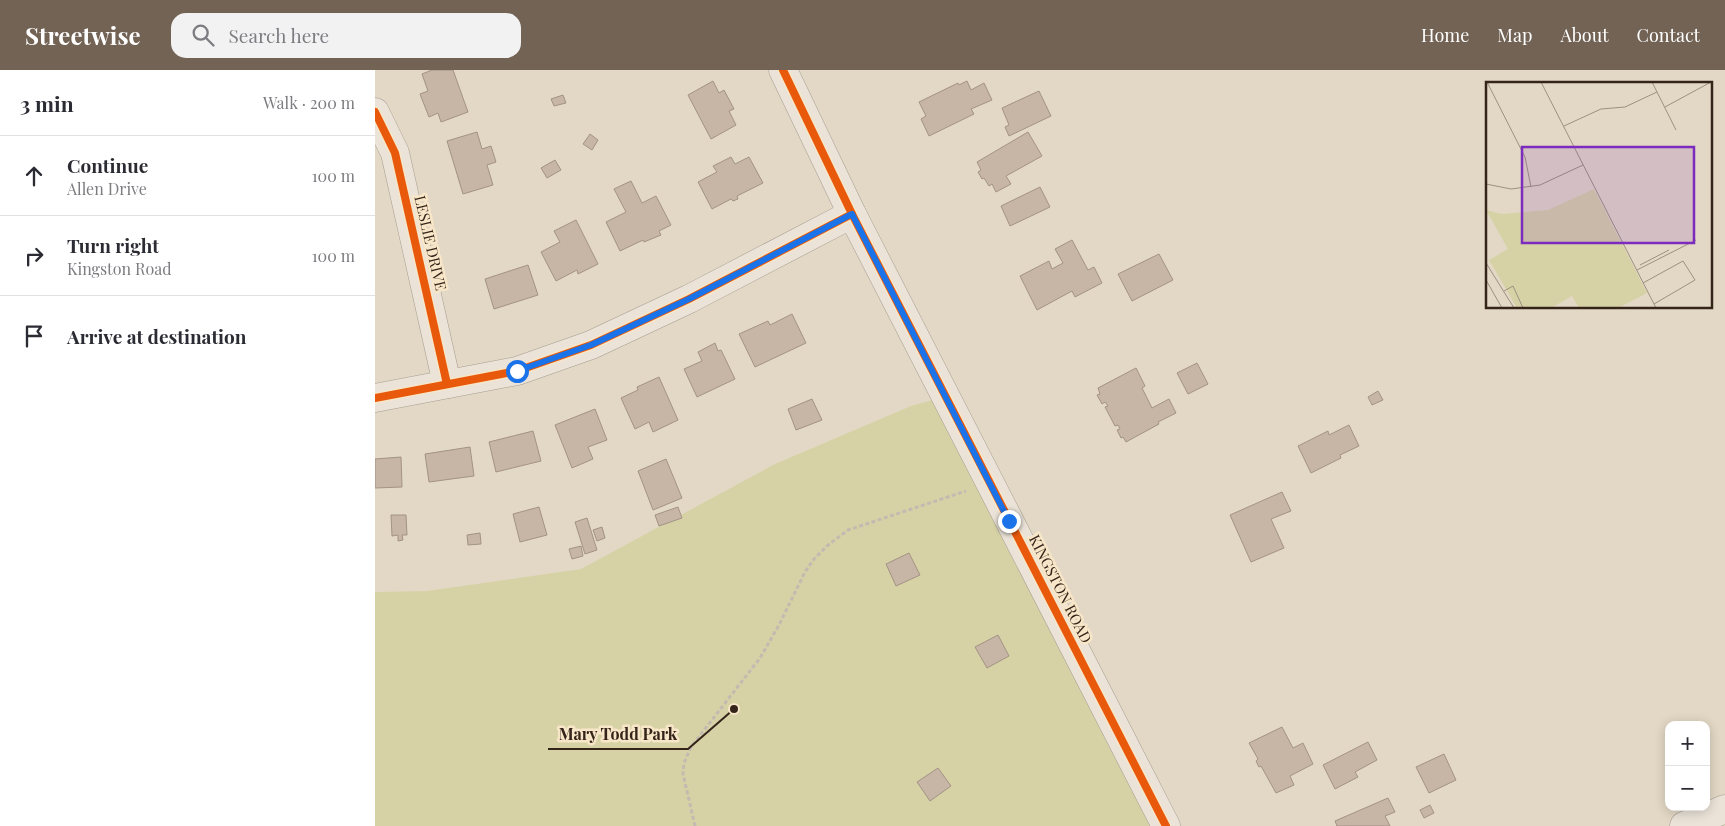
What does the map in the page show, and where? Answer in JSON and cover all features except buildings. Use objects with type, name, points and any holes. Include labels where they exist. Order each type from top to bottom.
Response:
[{"type":"street","name":"KINGSTON ROAD","points":[[783,70],[852,214],[1166,826]]},
{"type":"street","name":"LESLIE DRIVE","points":[[375,112],[395,153],[447,384]]},
{"type":"street","points":[[375,398],[517,371],[591,345],[689,299],[852,214]]},
{"type":"street","points":[[1684,826],[1725,809]]},
{"type":"path","points":[[695,826],[683,774],[684,762],[691,747],[759,658],[779,625],[805,572],[814,559],[848,530],[990,483]]},
{"type":"shaded area","points":[[936,399],[1152,826],[375,826],[375,592],[427,591],[581,569],[775,464],[911,406]]},
{"type":"cycle path","points":[[783,70],[852,214],[1166,826]]},
{"type":"cycle path","points":[[375,112],[395,153],[447,384]]},
{"type":"cycle path","points":[[375,398],[517,371],[591,345],[689,299],[852,214]]},
{"type":"place","name":"Mary Todd Park","points":[[734,709]]},
{"type":"route","points":[[517,371],[591,345],[689,299],[852,214],[1009,521]]}]
